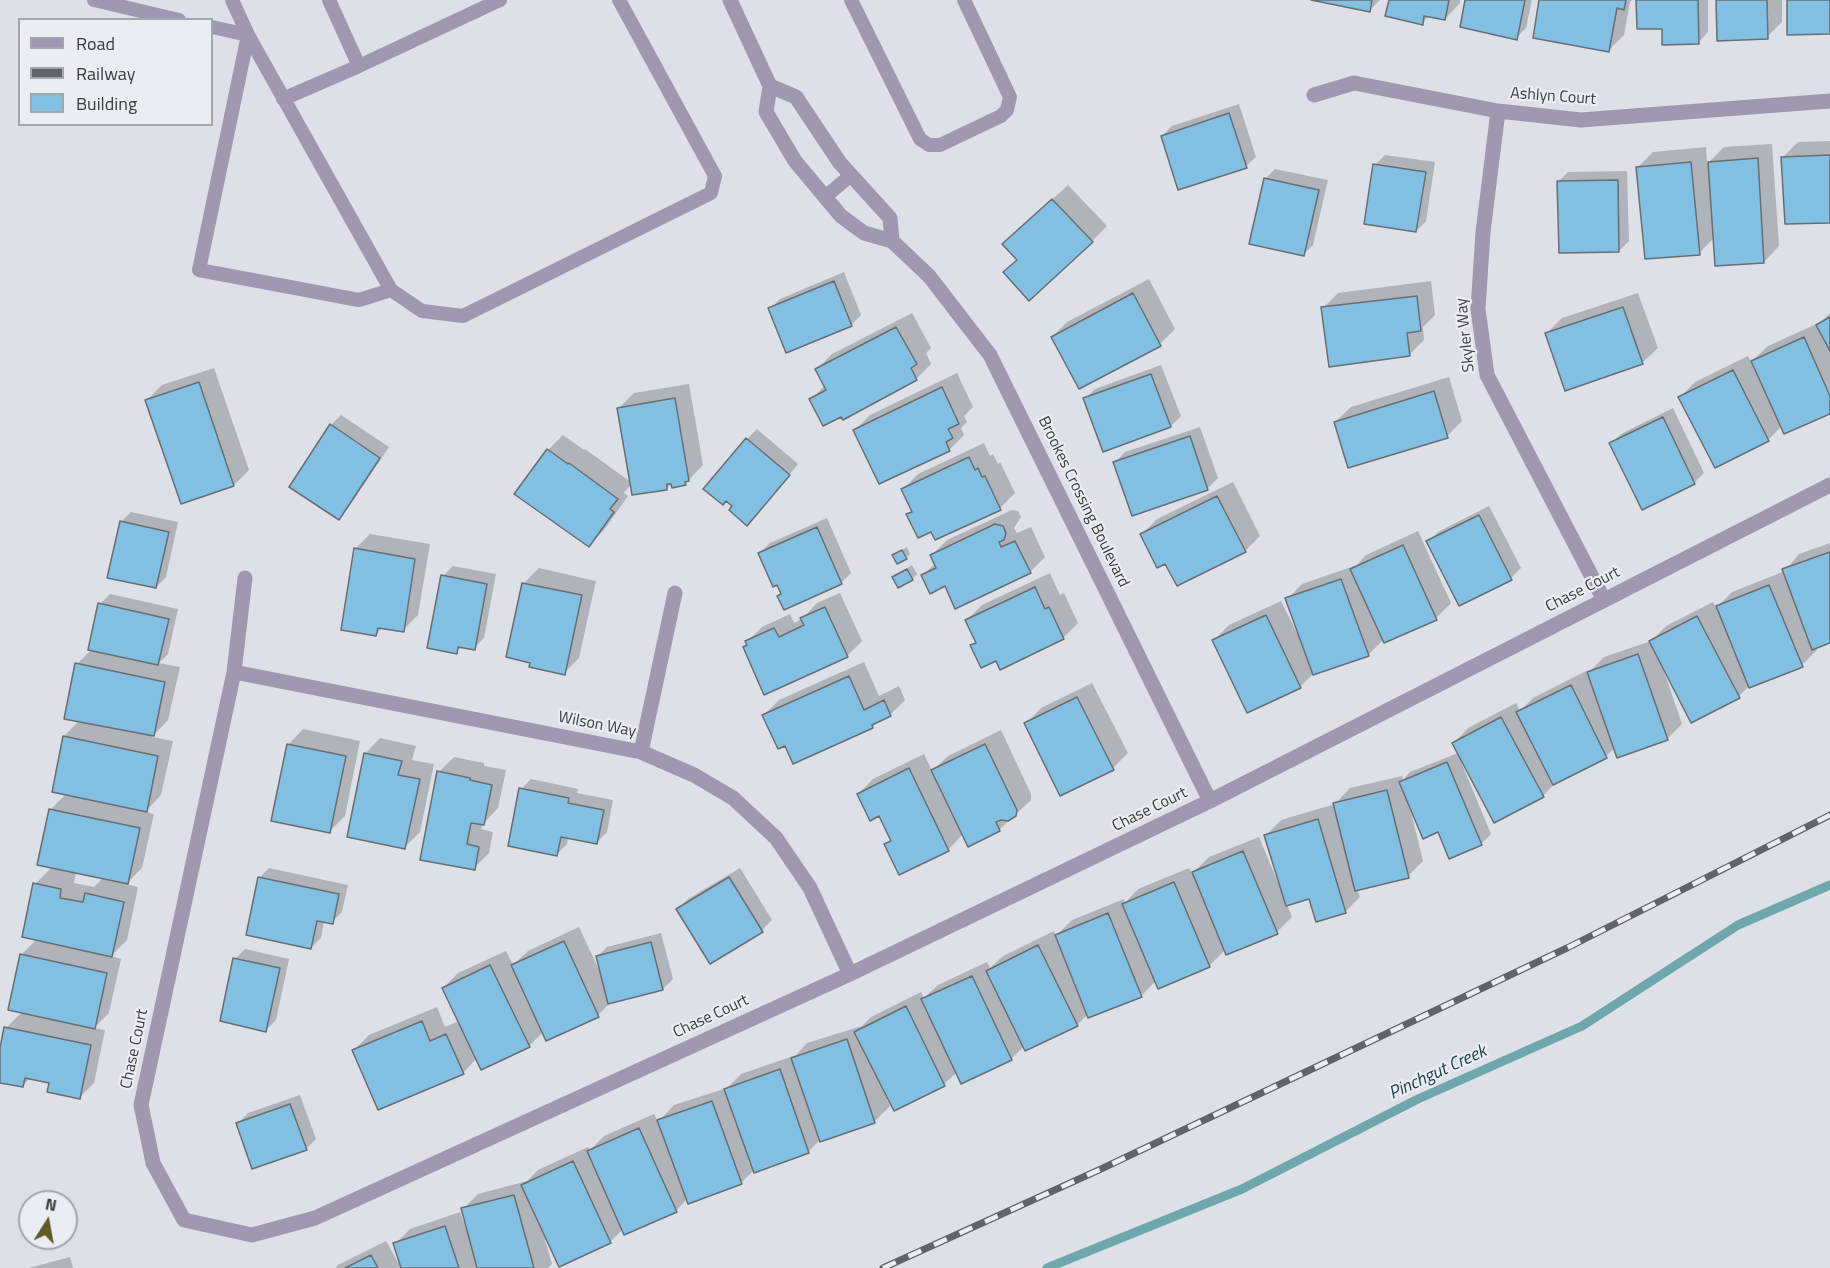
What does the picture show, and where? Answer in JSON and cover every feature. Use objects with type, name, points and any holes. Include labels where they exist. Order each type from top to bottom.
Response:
[{"type":"street","points":[[730,0],[771,86],[796,97],[850,175],[890,218],[892,242]]},
{"type":"street","name":"Ashlyn Court","points":[[1314,95],[1354,83],[1498,111],[1581,120],[1830,100]]},
{"type":"street","name":"Brookes Crossing Boulevard","points":[[771,86],[766,112],[795,161],[841,216],[864,233],[892,242],[929,276],[990,355],[1210,801]]},
{"type":"street","name":"Skyler Way","points":[[1498,111],[1483,232],[1478,309],[1487,375],[1604,600]]},
{"type":"street","name":"Chase Court","points":[[245,578],[234,672],[141,1105],[153,1163],[184,1220],[252,1235],[315,1218],[850,974],[1210,801],[1830,485]]},
{"type":"street","points":[[641,752],[675,593]]},
{"type":"street","name":"Wilson Way","points":[[234,672],[641,752],[694,775],[733,798],[776,838],[810,888],[850,974]]},
{"type":"lane","points":[[94,0],[170,18]]},
{"type":"lane","points":[[232,0],[248,35],[283,99],[391,290],[422,311],[463,316],[711,193],[715,176],[619,0]]},
{"type":"lane","points":[[329,0],[359,66]]},
{"type":"lane","points":[[283,99],[500,0]]},
{"type":"lane","points":[[851,0],[920,138],[929,145],[940,145],[1001,116],[1007,110],[1010,97],[964,0]]},
{"type":"lane","points":[[213,27],[248,35]]},
{"type":"lane","points":[[248,35],[199,270],[359,300],[391,290]]},
{"type":"lane","points":[[825,197],[850,175]]},
{"type":"building","points":[[1311,0],[1372,0],[1370,12]]},
{"type":"building","points":[[1389,0],[1449,0],[1445,20],[1424,16],[1423,25],[1385,16]]},
{"type":"building","points":[[1465,0],[1525,0],[1517,40],[1460,27]]},
{"type":"building","points":[[1539,0],[1626,0],[1624,10],[1617,8],[1609,52],[1533,38]]},
{"type":"building","points":[[1636,0],[1698,0],[1699,44],[1662,45],[1662,29],[1637,29]]},
{"type":"building","points":[[1716,0],[1767,0],[1768,39],[1717,41]]},
{"type":"building","points":[[1787,0],[1830,0],[1830,34],[1787,35]]},
{"type":"building","points":[[1229,113],[1247,168],[1178,190],[1161,136]]},
{"type":"building","points":[[1830,155],[1830,223],[1785,224],[1781,157]]},
{"type":"building","points":[[1758,158],[1764,263],[1715,266],[1708,162]]},
{"type":"building","points":[[1691,162],[1700,255],[1645,259],[1636,167]]},
{"type":"building","points":[[1373,164],[1426,172],[1416,232],[1364,224]]},
{"type":"building","points":[[1264,178],[1319,190],[1304,256],[1249,244]]},
{"type":"building","points":[[1618,180],[1619,252],[1559,253],[1557,181]]},
{"type":"building","points":[[1052,199],[1093,242],[1029,301],[1003,272],[1017,260],[1002,244]]},
{"type":"building","points":[[834,281],[852,326],[786,353],[768,308]]},
{"type":"building","points":[[1133,293],[1161,346],[1079,389],[1051,337]]},
{"type":"building","points":[[1417,296],[1421,331],[1407,333],[1410,356],[1329,367],[1321,307]]},
{"type":"building","points":[[1623,307],[1643,364],[1565,391],[1545,333]]},
{"type":"building","points":[[1830,317],[1830,351],[1816,325]]},
{"type":"building","points":[[896,327],[917,364],[911,368],[917,380],[843,420],[841,417],[823,426],[809,399],[826,390],[815,369]]},
{"type":"building","points":[[1804,337],[1830,396],[1830,414],[1784,434],[1751,361]]},
{"type":"building","points":[[1733,370],[1769,441],[1715,468],[1678,397]]},
{"type":"building","points":[[1151,374],[1171,427],[1103,452],[1083,398]]},
{"type":"building","points":[[199,382],[234,486],[181,504],[145,400]]},
{"type":"building","points":[[942,387],[959,424],[948,429],[953,438],[946,442],[950,451],[879,484],[853,430]]},
{"type":"building","points":[[1434,391],[1448,438],[1348,468],[1334,422]]},
{"type":"building","points":[[675,398],[689,481],[685,482],[686,485],[672,488],[671,484],[667,484],[667,490],[632,495],[617,408]]},
{"type":"building","points":[[1663,417],[1695,484],[1642,510],[1609,443]]},
{"type":"building","points":[[330,424],[380,458],[339,520],[289,487]]},
{"type":"building","points":[[1190,436],[1208,490],[1132,516],[1113,462]]},
{"type":"building","points":[[746,438],[790,475],[747,526],[729,510],[732,506],[726,501],[723,505],[703,489]]},
{"type":"building","points":[[547,449],[618,499],[610,509],[614,512],[589,547],[514,494]]},
{"type":"building","points":[[969,457],[975,470],[978,468],[982,477],[985,476],[1001,510],[935,540],[931,532],[918,538],[906,514],[912,512],[901,489]]},
{"type":"building","points":[[1217,496],[1246,552],[1177,586],[1165,564],[1157,568],[1140,534]]},
{"type":"building","points":[[1479,515],[1512,580],[1459,606],[1426,541]]},
{"type":"building","points":[[120,521],[169,532],[156,588],[107,578]]},
{"type":"building","points":[[995,524],[1003,526],[1006,533],[1004,540],[999,542],[1001,547],[1015,541],[1031,573],[955,609],[945,586],[930,594],[921,575],[936,568],[930,555]]},
{"type":"building","points":[[817,527],[842,584],[784,610],[777,596],[781,594],[777,585],[773,587],[758,553]]},
{"type":"building","points":[[1403,545],[1437,620],[1384,643],[1350,569]]},
{"type":"building","points":[[354,548],[415,559],[404,632],[378,628],[376,636],[341,630]]},
{"type":"building","points":[[902,550],[907,559],[897,564],[892,555]]},
{"type":"building","points":[[1830,552],[1830,643],[1812,650],[1782,569]]},
{"type":"building","points":[[907,569],[913,580],[898,588],[892,577]]},
{"type":"building","points":[[441,575],[487,584],[475,650],[458,647],[457,654],[427,648]]},
{"type":"building","points":[[1341,579],[1369,656],[1313,675],[1285,598]]},
{"type":"building","points":[[522,583],[582,595],[565,675],[529,667],[530,663],[506,657]]},
{"type":"building","points":[[1769,585],[1803,667],[1749,688],[1716,606]]},
{"type":"building","points":[[1035,587],[1045,609],[1049,607],[1064,639],[1000,670],[996,661],[981,668],[970,645],[976,643],[965,620]]},
{"type":"building","points":[[98,603],[169,619],[158,665],[88,650]]},
{"type":"building","points":[[825,607],[848,657],[764,695],[743,647],[747,645],[745,641],[774,628],[779,637],[804,625],[800,618]]},
{"type":"building","points":[[1266,615],[1301,688],[1247,713],[1212,640]]},
{"type":"building","points":[[1697,616],[1740,698],[1691,723],[1649,641]]},
{"type":"building","points":[[1638,654],[1668,740],[1617,758],[1587,672]]},
{"type":"building","points":[[75,663],[165,682],[154,736],[64,719]]},
{"type":"building","points":[[849,676],[864,710],[884,700],[891,716],[872,725],[873,728],[793,764],[785,746],[778,749],[762,715]]},
{"type":"building","points":[[1571,685],[1607,758],[1553,785],[1516,712]]},
{"type":"building","points":[[1077,697],[1114,770],[1060,796],[1024,723]]},
{"type":"building","points":[[1501,717],[1544,797],[1494,823],[1452,743]]},
{"type":"building","points":[[63,736],[158,756],[147,812],[52,792]]},
{"type":"building","points":[[287,744],[346,756],[330,833],[271,821]]},
{"type":"building","points":[[985,744],[1017,810],[1016,816],[1008,821],[996,822],[1000,831],[968,847],[931,770]]},
{"type":"building","points":[[364,753],[402,761],[398,775],[420,779],[405,849],[347,837]]},
{"type":"building","points":[[1447,762],[1482,845],[1449,859],[1438,832],[1423,839],[1399,782]]},
{"type":"building","points":[[909,768],[949,851],[899,875],[884,844],[891,841],[879,816],[870,821],[857,794]]},
{"type":"building","points":[[437,771],[492,785],[484,825],[471,823],[467,844],[479,847],[475,870],[420,860]]},
{"type":"building","points":[[519,788],[569,798],[568,803],[604,810],[597,844],[561,837],[557,856],[508,846]]},
{"type":"building","points":[[1387,790],[1409,878],[1355,891],[1333,803]]},
{"type":"building","points":[[49,809],[140,828],[128,884],[37,865]]},
{"type":"building","points":[[1318,819],[1346,913],[1316,922],[1309,899],[1286,906],[1264,835]]},
{"type":"building","points":[[1243,851],[1278,934],[1226,955],[1192,872]]},
{"type":"building","points":[[258,877],[339,894],[333,924],[317,921],[311,949],[246,935]]},
{"type":"building","points":[[729,877],[763,932],[710,964],[676,909]]},
{"type":"building","points":[[1174,882],[1210,967],[1158,989],[1122,904]]},
{"type":"building","points":[[33,883],[61,889],[60,898],[83,902],[85,893],[124,902],[112,957],[22,937]]},
{"type":"building","points":[[1108,913],[1142,997],[1088,1018],[1055,935]]},
{"type":"building","points":[[564,941],[599,1017],[546,1041],[511,965]]},
{"type":"building","points":[[651,942],[663,990],[608,1004],[596,956]]},
{"type":"building","points":[[1038,945],[1078,1026],[1025,1051],[986,971]]},
{"type":"building","points":[[20,954],[107,973],[95,1029],[8,1010]]},
{"type":"building","points":[[233,958],[280,968],[266,1032],[220,1021]]},
{"type":"building","points":[[490,965],[530,1047],[481,1070],[442,988]]},
{"type":"building","points":[[972,976],[1012,1060],[961,1084],[921,999]]},
{"type":"building","points":[[906,1006],[945,1086],[894,1111],[854,1032]]},
{"type":"building","points":[[422,1021],[430,1041],[446,1034],[464,1074],[378,1110],[352,1050]]},
{"type":"building","points":[[4,1027],[91,1045],[80,1099],[47,1092],[49,1083],[25,1078],[23,1087],[0,1083],[0,1048]]},
{"type":"building","points":[[847,1039],[875,1123],[820,1142],[791,1058]]},
{"type":"building","points":[[780,1069],[809,1153],[754,1173],[724,1089]]},
{"type":"building","points":[[712,1101],[742,1184],[688,1204],[657,1120]]},
{"type":"building","points":[[290,1104],[307,1150],[252,1169],[236,1123]]},
{"type":"building","points":[[639,1128],[677,1212],[624,1235],[587,1151]]},
{"type":"building","points":[[573,1161],[611,1243],[559,1267],[521,1185]]},
{"type":"building","points":[[514,1195],[534,1268],[477,1268],[461,1208]]},
{"type":"building","points":[[445,1226],[459,1268],[401,1268],[393,1243]]},
{"type":"building","points":[[371,1255],[378,1268],[345,1268]]},
{"type":"waterway","name":"Pinchgut Creek","points":[[1047,1268],[1242,1189],[1418,1099],[1582,1026],[1738,925],[1830,885]]},
{"type":"railway","points":[[883,1268],[1101,1169],[1567,948],[1830,815]]}]
